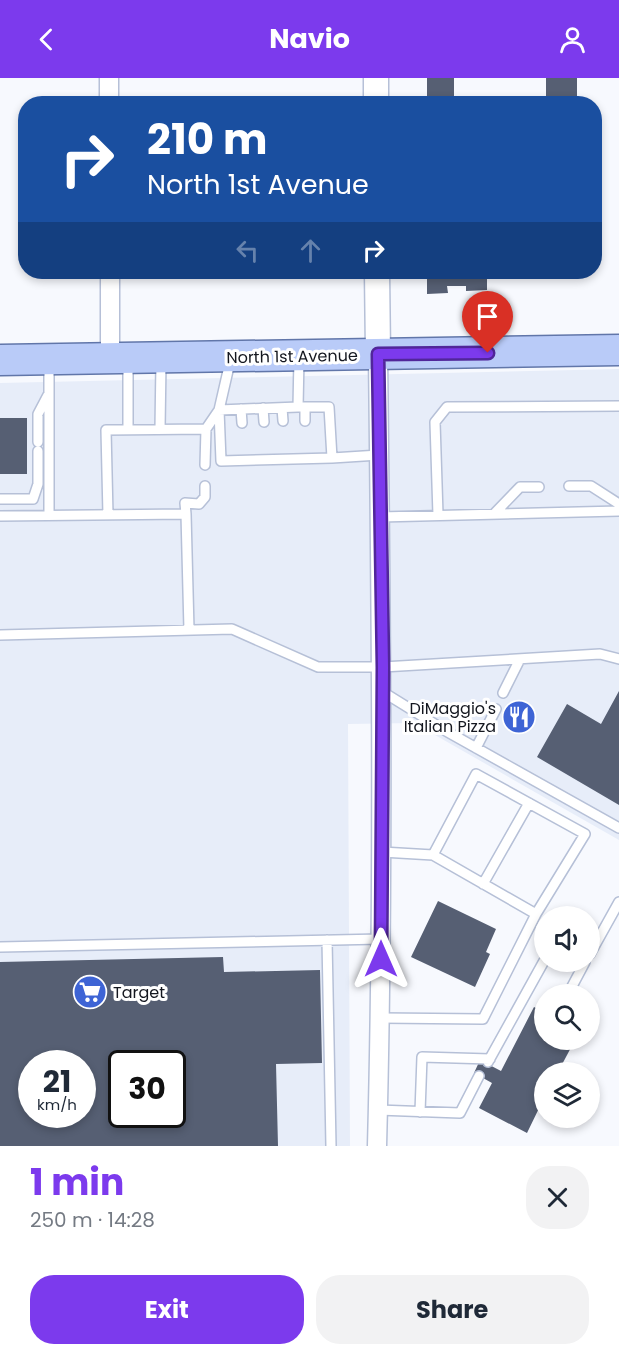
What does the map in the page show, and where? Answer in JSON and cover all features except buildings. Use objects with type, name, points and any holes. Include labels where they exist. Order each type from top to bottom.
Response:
[{"type":"main road","name":"North 1st Avenue","points":[[0,360],[619,350]]},
{"type":"street","points":[[109,78],[109,96]]},
{"type":"street","points":[[376,78],[376,96]]},
{"type":"street","points":[[111,279],[119,358]]},
{"type":"street","points":[[377,279],[383,692],[381,1018],[377,1146]]},
{"type":"lane","points":[[232,356],[219,410],[221,461],[379,455]]},
{"type":"lane","points":[[300,356],[302,407],[305,421]]},
{"type":"lane","points":[[160,429],[161,357]]},
{"type":"lane","points":[[119,358],[128,429]]},
{"type":"lane","points":[[49,359],[49,515]]},
{"type":"lane","points":[[0,499],[33,499],[38,484],[38,414],[49,392]]},
{"type":"lane","points":[[438,516],[435,422],[447,407],[619,406]]},
{"type":"lane","points":[[219,410],[329,407],[332,458]]},
{"type":"lane","points":[[263,408],[264,422]]},
{"type":"lane","points":[[282,408],[283,421]]},
{"type":"lane","points":[[241,409],[242,423]]},
{"type":"lane","points":[[205,465],[206,429],[219,410]]},
{"type":"lane","points":[[108,515],[106,430],[206,429]]},
{"type":"lane","points":[[264,448],[264,460]]},
{"type":"lane","points":[[306,448],[306,458]]},
{"type":"lane","points":[[284,449],[284,459]]},
{"type":"lane","points":[[242,450],[243,460]]},
{"type":"lane","points":[[189,630],[185,503],[199,504],[205,497],[205,486]]},
{"type":"lane","points":[[569,486],[591,486],[619,504]]},
{"type":"lane","points":[[494,514],[520,487],[539,487]]},
{"type":"lane","points":[[380,517],[619,511]]},
{"type":"lane","points":[[0,516],[186,514]]},
{"type":"lane","points":[[0,635],[232,629],[318,667],[383,667],[600,654],[619,659]]},
{"type":"lane","points":[[503,693],[520,659]]},
{"type":"lane","points":[[383,692],[476,748],[619,828]]},
{"type":"lane","points":[[476,748],[496,709]]},
{"type":"lane","points":[[433,855],[476,774],[585,834],[541,906]]},
{"type":"lane","points":[[483,884],[529,803]]},
{"type":"lane","points":[[382,852],[433,855],[534,914]]},
{"type":"lane","points":[[600,935],[619,902]]},
{"type":"lane","points":[[381,1018],[483,1019],[534,919]]},
{"type":"lane","points":[[0,947],[381,939]]},
{"type":"lane","points":[[327,940],[331,1146]]},
{"type":"lane","points":[[420,1112],[422,1057],[489,1061],[538,972]]},
{"type":"lane","points":[[378,1110],[460,1113],[479,1076]]},
{"type":"shaded area","points":[[619,369],[619,840],[414,723],[348,724],[350,1146],[0,1146],[0,383]]},
{"type":"place","name":"DiMaggio's Italian Pizza","points":[[519,717]]},
{"type":"place","name":"Target","points":[[90,992]]},
{"type":"route","points":[[381,959],[383,667],[378,354],[488,353]]}]
